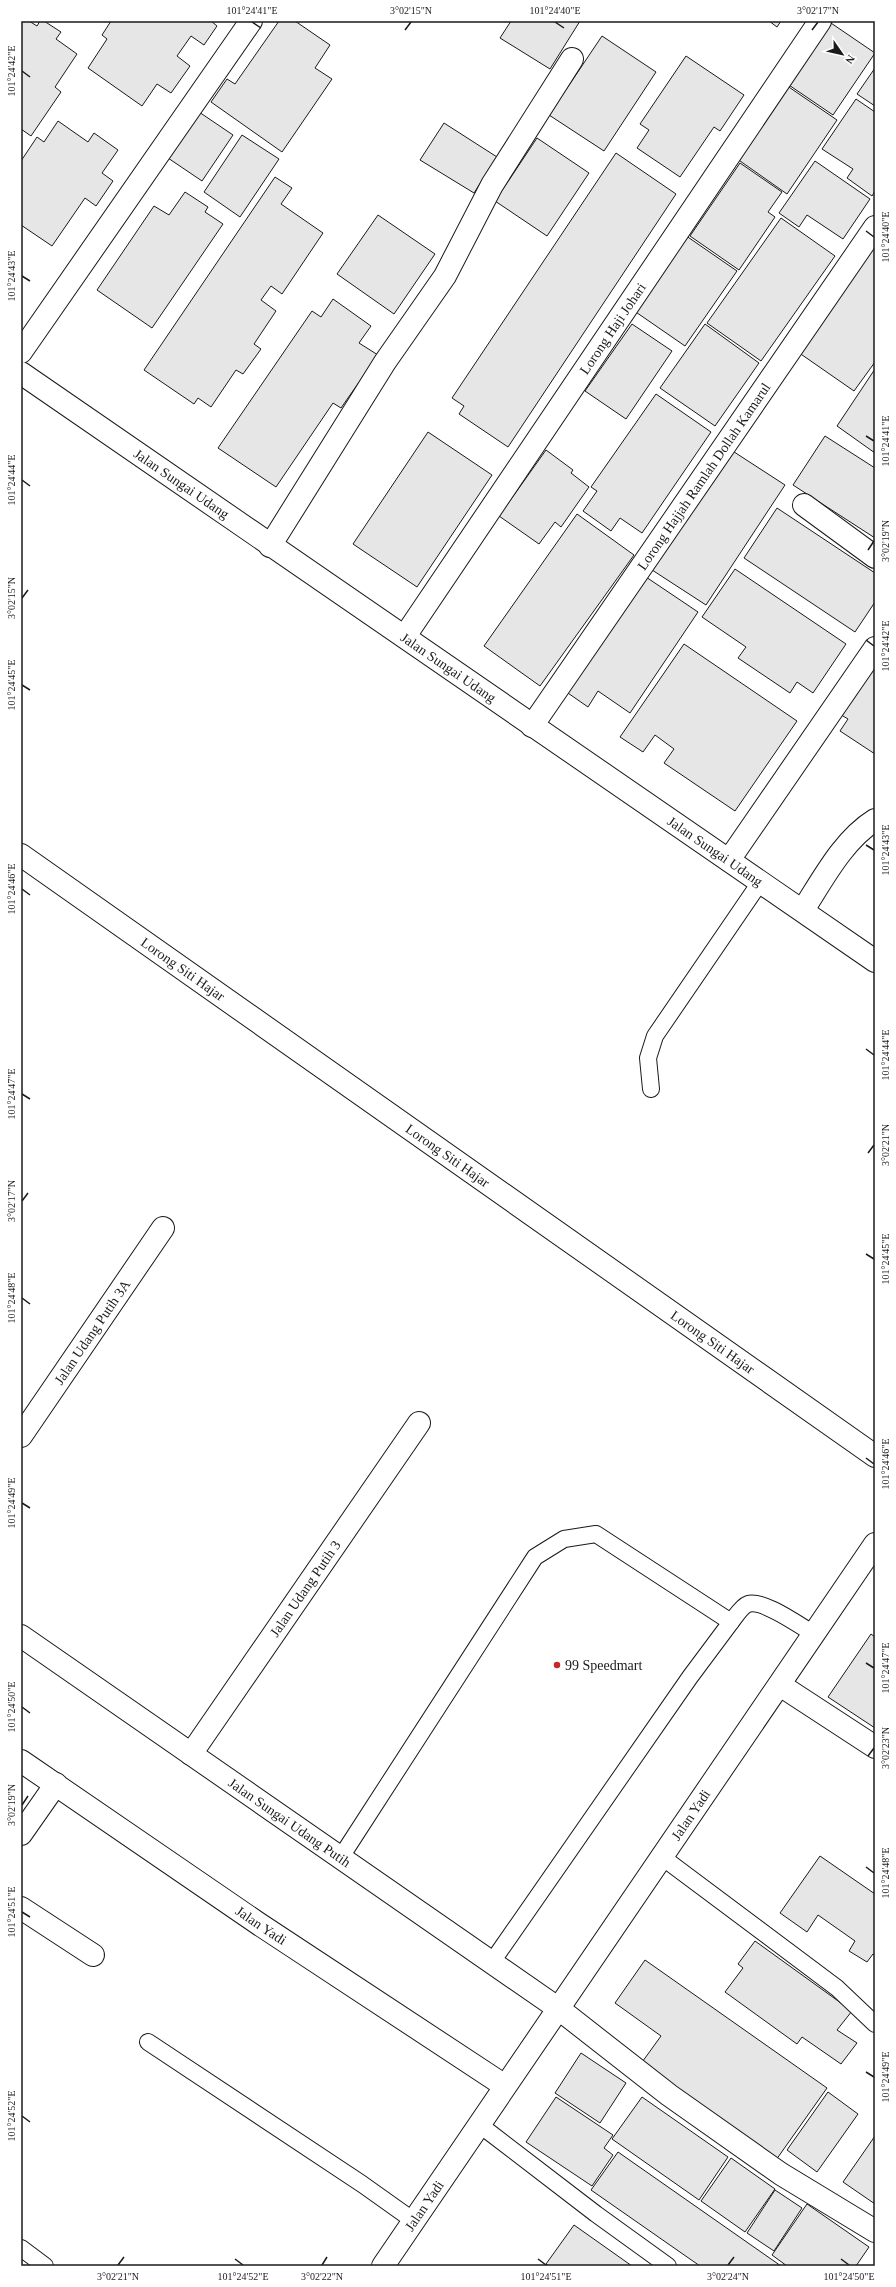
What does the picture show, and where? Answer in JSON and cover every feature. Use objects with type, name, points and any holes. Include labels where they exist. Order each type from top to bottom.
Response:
[{"type":"street","points":[[21,352],[251,21]]},
{"type":"street","name":"Lorong Haji Johari","points":[[405,636],[820,21]]},
{"type":"street","points":[[270,546],[385,362],[445,276],[492,185],[572,59]]},
{"type":"street","name":"Lorong Hajjah Ramlah Dollah Kamarul","points":[[532,726],[875,227]]},
{"type":"street","name":"Jalan Sungai Udang","points":[[21,373],[270,546],[405,636],[532,726],[761,881],[875,961]]},
{"type":"street","points":[[804,505],[875,557]]},
{"type":"street","points":[[729,860],[875,648]]},
{"type":"street","points":[[803,910],[835,860],[861,828],[875,820]]},
{"type":"street","name":"Lorong Siti Hajar","points":[[21,855],[875,1456]]},
{"type":"street","name":"Jalan Udang Putih 3A","points":[[21,1436],[163,1228]]},
{"type":"street","name":"Jalan Udang Putih 3","points":[[191,1754],[419,1423]]},
{"type":"street","name":"Jalan Yadi","points":[[383,2266],[875,1544]]},
{"type":"street","name":"Jalan Sungai Udang Putih","points":[[21,1636],[559,2009],[676,2100],[781,2174],[875,2231]]},
{"type":"street","points":[[780,1685],[875,1747]]},
{"type":"street","name":"Jalan Yadi","points":[[21,1761],[259,1924],[505,2086]]},
{"type":"street","points":[[21,1834],[56,1784]]},
{"type":"street","points":[[21,1908],[93,1955]]},
{"type":"lane","points":[[651,1089],[648,1058],[655,1036],[761,881]]},
{"type":"lane","points":[[341,1857],[535,1557],[564,1539],[596,1534],[731,1622]]},
{"type":"lane","points":[[492,1962],[690,1677],[731,1622],[747,1604],[754,1603],[764,1606],[814,1634]]},
{"type":"lane","points":[[662,1857],[837,1988],[875,2024]]},
{"type":"lane","points":[[148,2042],[362,2184],[414,2221]]},
{"type":"lane","points":[[480,2125],[596,2214],[668,2266]]},
{"type":"lane","points":[[21,2248],[45,2266]]},
{"type":"building","points":[[21,21],[29,21],[37,26],[40,21],[44,21],[61,32],[56,39],[77,54],[55,87],[61,92],[31,136],[21,129]]},
{"type":"building","points":[[111,21],[211,21],[217,26],[204,45],[191,36],[177,56],[190,66],[171,93],[157,84],[142,106],[88,68],[107,39],[102,35]]},
{"type":"building","points":[[279,21],[295,21],[330,45],[315,68],[332,79],[282,152],[211,102],[227,79],[235,84]]},
{"type":"building","points":[[511,21],[580,21],[550,69],[500,38]]},
{"type":"building","points":[[769,21],[781,21],[777,27]]},
{"type":"building","points":[[828,21],[875,53],[833,115],[783,81]]},
{"type":"building","points":[[602,36],[656,72],[604,151],[549,115]]},
{"type":"building","points":[[686,56],[744,95],[720,131],[714,127],[680,177],[637,148],[649,130],[640,124]]},
{"type":"building","points":[[875,68],[875,106],[857,94]]},
{"type":"building","points":[[783,83],[837,120],[787,194],[733,156]]},
{"type":"building","points":[[856,99],[875,112],[875,191],[872,196],[847,178],[853,169],[822,149]]},
{"type":"building","points":[[199,112],[233,135],[202,181],[168,158]]},
{"type":"building","points":[[58,121],[88,142],[94,133],[118,150],[102,173],[113,181],[96,206],[85,198],[52,246],[21,225],[21,161],[37,137],[44,142]]},
{"type":"building","points":[[444,123],[497,157],[474,193],[420,160]]},
{"type":"building","points":[[242,135],[279,159],[240,217],[204,192]]},
{"type":"building","points":[[537,138],[589,173],[547,236],[495,201]]},
{"type":"building","points":[[616,153],[676,194],[508,447],[459,414],[464,406],[452,398]]},
{"type":"building","points":[[815,161],[870,199],[843,239],[807,215],[799,227],[779,213]]},
{"type":"building","points":[[740,163],[782,192],[768,212],[775,217],[739,270],[690,236]]},
{"type":"building","points":[[275,177],[292,188],[281,204],[323,233],[282,294],[271,286],[261,300],[276,311],[254,344],[261,349],[243,374],[236,370],[211,407],[198,398],[194,404],[144,370]]},
{"type":"building","points":[[185,192],[208,207],[205,212],[223,224],[152,328],[97,290],[154,206],[169,215]]},
{"type":"building","points":[[378,215],[435,254],[394,314],[337,274]]},
{"type":"building","points":[[781,218],[835,256],[761,361],[707,323]]},
{"type":"building","points":[[682,233],[737,271],[685,346],[630,308]]},
{"type":"building","points":[[875,235],[875,362],[854,391],[795,350]]},
{"type":"building","points":[[333,299],[371,326],[359,343],[378,355],[341,408],[333,403],[276,487],[218,448],[312,311],[321,317]]},
{"type":"building","points":[[632,324],[672,351],[626,419],[585,391]]},
{"type":"building","points":[[705,324],[759,363],[715,426],[660,388]]},
{"type":"building","points":[[875,369],[875,453],[837,426]]},
{"type":"building","points":[[656,394],[711,432],[642,533],[620,518],[611,531],[583,511],[597,491],[591,487]]},
{"type":"building","points":[[428,432],[492,475],[417,587],[353,544]]},
{"type":"building","points":[[825,436],[875,468],[875,538],[793,485]]},
{"type":"building","points":[[728,448],[785,485],[706,605],[649,568]]},
{"type":"building","points":[[546,450],[573,470],[571,473],[589,487],[561,527],[555,522],[539,544],[499,516]]},
{"type":"building","points":[[777,508],[875,573],[875,602],[855,632],[744,558]]},
{"type":"building","points":[[577,514],[634,555],[540,686],[484,646]]},
{"type":"building","points":[[735,569],[846,644],[813,693],[797,682],[790,693],[738,658],[746,647],[702,617]]},
{"type":"building","points":[[643,575],[698,612],[630,713],[598,691],[588,707],[565,691]]},
{"type":"building","points":[[684,644],[797,721],[735,811],[664,763],[674,749],[655,735],[643,752],[620,737]]},
{"type":"building","points":[[875,657],[875,754],[840,731],[848,719],[838,713]]},
{"type":"building","points":[[871,1634],[875,1637],[875,1728],[828,1697]]},
{"type":"building","points":[[820,1856],[875,1894],[875,1955],[873,1954],[867,1962],[849,1951],[855,1941],[818,1915],[807,1932],[780,1913]]},
{"type":"building","points":[[755,1941],[852,2011],[837,2030],[857,2043],[841,2064],[802,2037],[797,2044],[725,1992],[743,1968],[738,1964]]},
{"type":"building","points":[[645,1960],[827,2088],[776,2160],[640,2065],[661,2036],[615,2003]]},
{"type":"building","points":[[581,2053],[626,2083],[600,2123],[555,2093]]},
{"type":"building","points":[[828,2092],[858,2114],[817,2172],[787,2150]]},
{"type":"building","points":[[556,2097],[613,2135],[604,2148],[613,2155],[592,2186],[526,2142]]},
{"type":"building","points":[[642,2097],[728,2157],[699,2200],[612,2139]]},
{"type":"building","points":[[875,2136],[875,2204],[843,2182]]},
{"type":"building","points":[[618,2152],[781,2266],[700,2266],[591,2190]]},
{"type":"building","points":[[731,2158],[775,2189],[745,2232],[701,2201]]},
{"type":"building","points":[[775,2190],[802,2208],[774,2251],[747,2233]]},
{"type":"building","points":[[807,2204],[869,2247],[856,2266],[787,2266],[772,2255]]},
{"type":"building","points":[[574,2225],[632,2266],[549,2266],[546,2264]]},
{"type":"place","name":"99 Speedmart","points":[[557,1665]]}]
